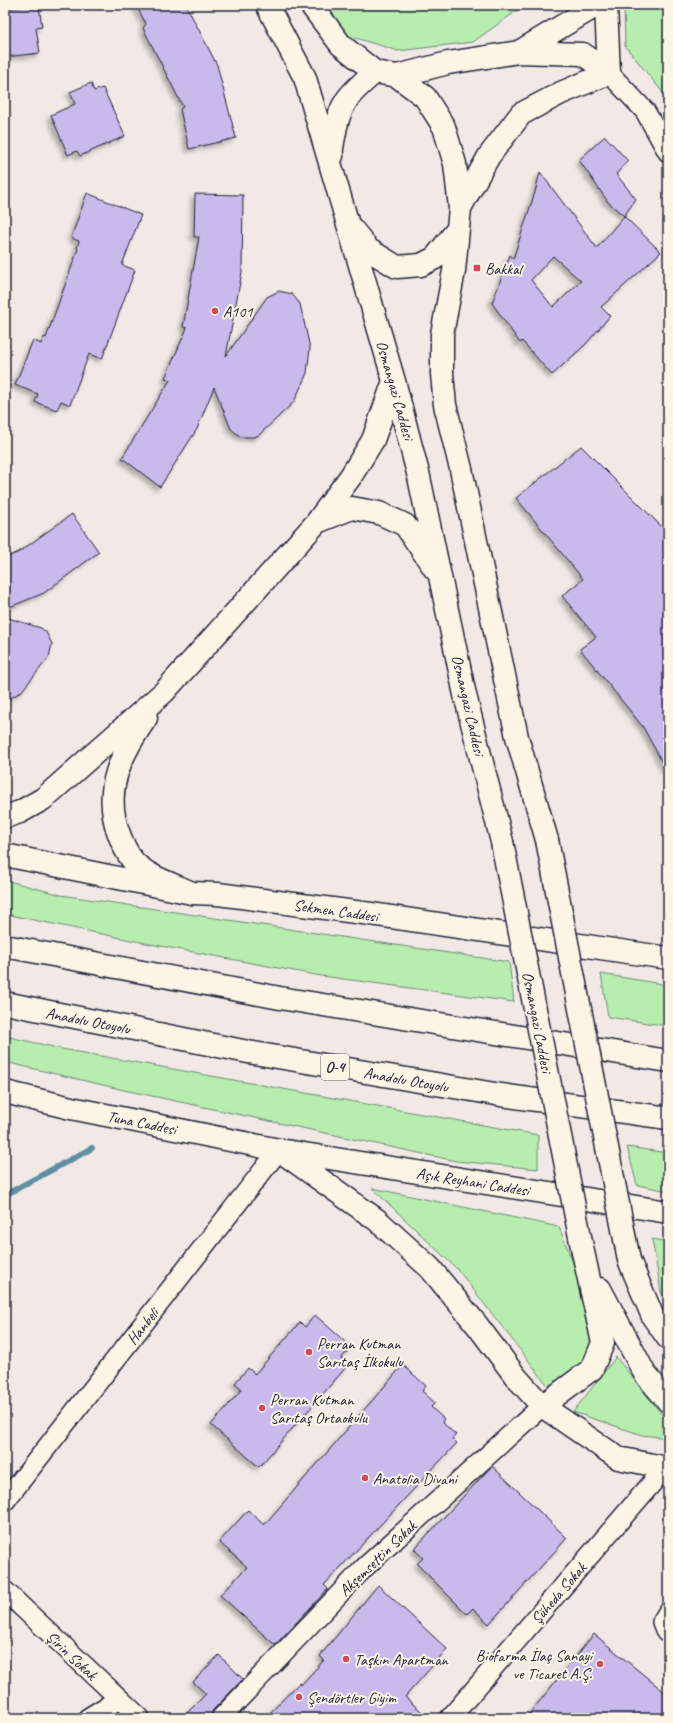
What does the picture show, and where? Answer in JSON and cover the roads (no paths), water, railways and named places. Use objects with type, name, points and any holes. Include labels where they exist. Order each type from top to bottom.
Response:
[{"type":"main road","name":"Osmangazi Caddesi","points":[[267,5],[305,78],[394,381],[419,476],[469,713],[502,842],[583,1252],[606,1303],[645,1374],[668,1401]]},
{"type":"main road","points":[[311,5],[341,45],[375,72],[397,76],[448,63],[519,52],[583,54],[609,73]]},
{"type":"main road","points":[[519,52],[597,5]]},
{"type":"main road","points":[[606,5],[609,73]]},
{"type":"main road","points":[[338,189],[332,153],[336,124],[343,103],[358,86],[375,72]]},
{"type":"main road","points":[[460,208],[488,156],[521,114],[561,93],[609,73]]},
{"type":"main road","points":[[397,76],[425,97],[444,128],[455,164],[460,208],[454,271],[442,334],[442,374],[445,405],[463,477],[517,737],[547,840],[629,1260],[639,1288],[653,1318],[668,1338]]},
{"type":"main road","points":[[346,221],[369,250],[397,266],[421,265],[435,258],[457,230]]},
{"type":"main road","points":[[5,818],[20,812],[43,799],[164,692],[317,522],[351,476],[373,440],[394,381]]},
{"type":"main road","points":[[317,522],[352,508],[379,513],[405,525],[441,578]]},
{"type":"main road","points":[[164,692],[130,741],[121,758],[114,780],[113,809],[115,825],[122,844],[134,861],[150,874],[192,893]]},
{"type":"main road","name":"Sekmen Caddesi","points":[[5,855],[192,893],[218,894],[364,913],[668,958]]},
{"type":"main road","points":[[5,946],[280,998],[668,1062]]},
{"type":"main road","name":"Anadolu Otoyolu","points":[[5,1003],[248,1052],[501,1095],[668,1118]]},
{"type":"main road","name":"Tuna Caddesi","points":[[5,1092],[71,1108],[279,1150]]},
{"type":"main road","points":[[279,1150],[377,1220],[430,1268],[477,1324],[516,1377],[542,1406],[618,1458],[666,1468]]},
{"type":"main road","name":"Aşık Reyhani Caddesi","points":[[279,1150],[668,1212]]},
{"type":"main road","points":[[542,1406],[592,1370],[604,1343],[583,1252]]},
{"type":"street","points":[[609,73],[645,111],[668,152]]},
{"type":"street","name":"Hanbeli","points":[[5,1501],[279,1150]]},
{"type":"street","name":"Akşemsettin Sokak","points":[[221,1718],[365,1567],[542,1406]]},
{"type":"street","name":"Şüheda Sokak","points":[[450,1718],[666,1468]]},
{"type":"street","name":"Şirin Sokak","points":[[5,1592],[140,1718]]},
{"type":"street","points":[[668,1612],[662,1622],[666,1632],[668,1632]]},
{"type":"street","points":[[88,1718],[119,1699]]},
{"type":"waterway","points":[[5,1195],[92,1148]]},
{"type":"place","name":"Bakkal","points":[[477,268]]},
{"type":"place","name":"A101","points":[[215,311]]},
{"type":"place","name":"Perran Kutman Sarıtaş İlkokulu","points":[[309,1352]]},
{"type":"place","name":"Perran Kutman Sarıtaş Ortaokulu","points":[[262,1408]]},
{"type":"place","name":"Anatolia Divani","points":[[365,1478]]},
{"type":"place","name":"Taşkın Apartman","points":[[346,1659]]},
{"type":"place","name":"Biofarma İlaç Sanayi ve Ticaret A.Ş.","points":[[600,1664]]},
{"type":"place","name":"Şendörtler Giyim","points":[[299,1697]]}]
